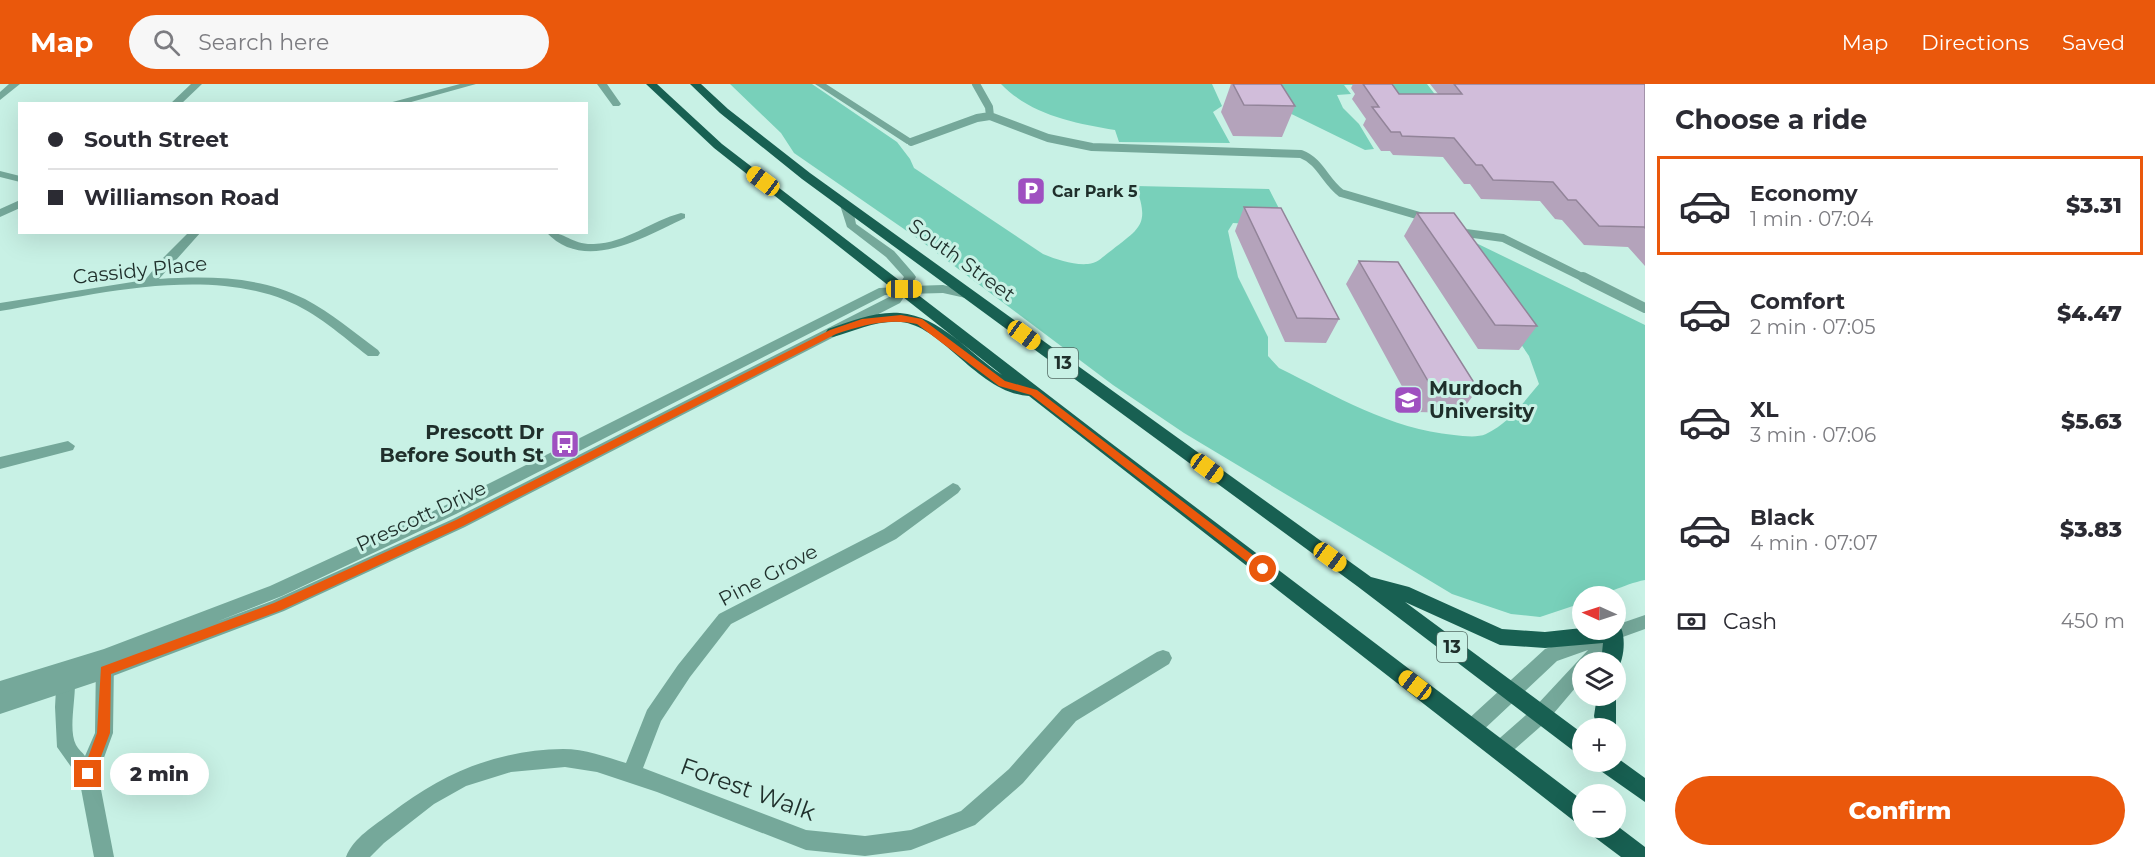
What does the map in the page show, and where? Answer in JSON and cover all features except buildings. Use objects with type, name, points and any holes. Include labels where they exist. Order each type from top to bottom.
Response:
[{"type":"highway","name":"13","points":[[651,84],[718,146],[904,289],[1034,393],[1572,805]]},
{"type":"highway","name":"South Street","points":[[695,84],[732,117],[846,205],[1363,581],[1572,737]]},
{"type":"highway","points":[[833,332],[862,322],[888,319],[919,321],[1002,384],[1034,393]]},
{"type":"highway","points":[[1363,581],[1402,592],[1500,637],[1545,640],[1572,638]]},
{"type":"highway","points":[[1622,772],[1645,791]]},
{"type":"highway","points":[[1614,838],[1639,857]]},
{"type":"street","points":[[0,97],[15,84]]},
{"type":"street","points":[[177,102],[197,84]]},
{"type":"street","points":[[398,102],[471,84]]},
{"type":"street","points":[[602,84],[616,104]]},
{"type":"street","points":[[820,84],[911,142]]},
{"type":"street","points":[[0,174],[18,178]]},
{"type":"street","points":[[0,214],[18,204]]},
{"type":"street","points":[[846,205],[851,225],[890,254],[904,268],[910,277],[904,289]]},
{"type":"street","points":[[554,234],[564,242],[580,248],[607,246],[681,216]]},
{"type":"street","points":[[149,284],[166,262],[194,234]]},
{"type":"street","points":[[872,296],[878,283],[879,271]]},
{"type":"street","name":"Cassidy Place","points":[[0,307],[149,284],[205,281],[255,286],[302,303],[373,353]]},
{"type":"street","name":"Prescott Drive","points":[[0,705],[66,677],[278,606],[459,523],[896,300],[904,289]]},
{"type":"street","name":"Prescott Drive","points":[[105,664],[276,591],[460,504],[872,296],[884,291],[904,289],[943,289],[970,295]]},
{"type":"street","points":[[0,463],[68,446]]},
{"type":"street","name":"Pine Grove","points":[[631,774],[654,716],[684,671],[725,619],[890,534],[953,489]]},
{"type":"street","points":[[1626,629],[1645,622]]},
{"type":"street","points":[[1472,728],[1551,655],[1596,640]]},
{"type":"street","points":[[1597,652],[1608,640]]},
{"type":"street","name":"Forest Walk","points":[[356,857],[377,836],[427,797],[462,778],[511,763],[566,758],[597,763],[631,774],[806,840],[865,846],[911,840],[968,818],[1016,776],[1069,715],[1163,658]]},
{"type":"street","points":[[88,774],[104,733],[105,664]]},
{"type":"street","points":[[66,677],[64,707],[66,747],[88,774],[104,857]]},
{"type":"street","name":"Prescott Drive","points":[[0,688],[66,677]]},
{"type":"street","points":[[1500,750],[1541,714],[1572,679]]},
{"type":"lane","points":[[976,84],[989,107],[990,116]]},
{"type":"lane","points":[[911,142],[980,117],[990,116],[1000,117],[1048,138],[1092,147],[1306,155],[1318,164],[1334,188],[1341,193],[1435,220]]},
{"type":"lane","points":[[1446,224],[1466,232],[1503,238],[1645,308]]},
{"type":"green space","points":[[730,84],[812,84],[897,142],[914,168],[1043,254],[1071,263],[1095,262],[1136,230],[1142,217],[1142,209],[1136,186],[1269,189],[1288,226],[1233,223],[1228,231],[1238,277],[1268,337],[1268,356],[1279,368],[1364,410],[1430,432],[1470,436],[1486,434],[1509,418],[1539,384],[1529,356],[1448,237],[1476,243],[1645,325],[1645,580],[1623,586],[1572,586],[1572,606],[1540,617],[1511,614],[1452,594],[1184,433],[1113,385],[917,238],[794,153],[781,133]]},
{"type":"green space","points":[[1001,84],[1212,84],[1222,106],[1213,112],[1230,143],[1119,142],[1115,130],[1069,121],[1039,110],[1013,95]]},
{"type":"green space","points":[[1230,84],[1427,84],[1437,97],[1390,101],[1378,85],[1344,85],[1351,94],[1337,95],[1343,108],[1359,124],[1374,149],[1365,150]]},
{"type":"place","name":"Car Park 5","points":[[1031,191]]},
{"type":"place","name":"Murdoch University","points":[[1408,400]]},
{"type":"place","name":"Prescott Dr Before South St","points":[[565,444]]},
{"type":"route","points":[[88,774],[104,733],[105,671],[278,606],[459,523],[833,332],[862,322],[901,318],[919,321],[1002,384],[1034,393],[1263,569]]}]
